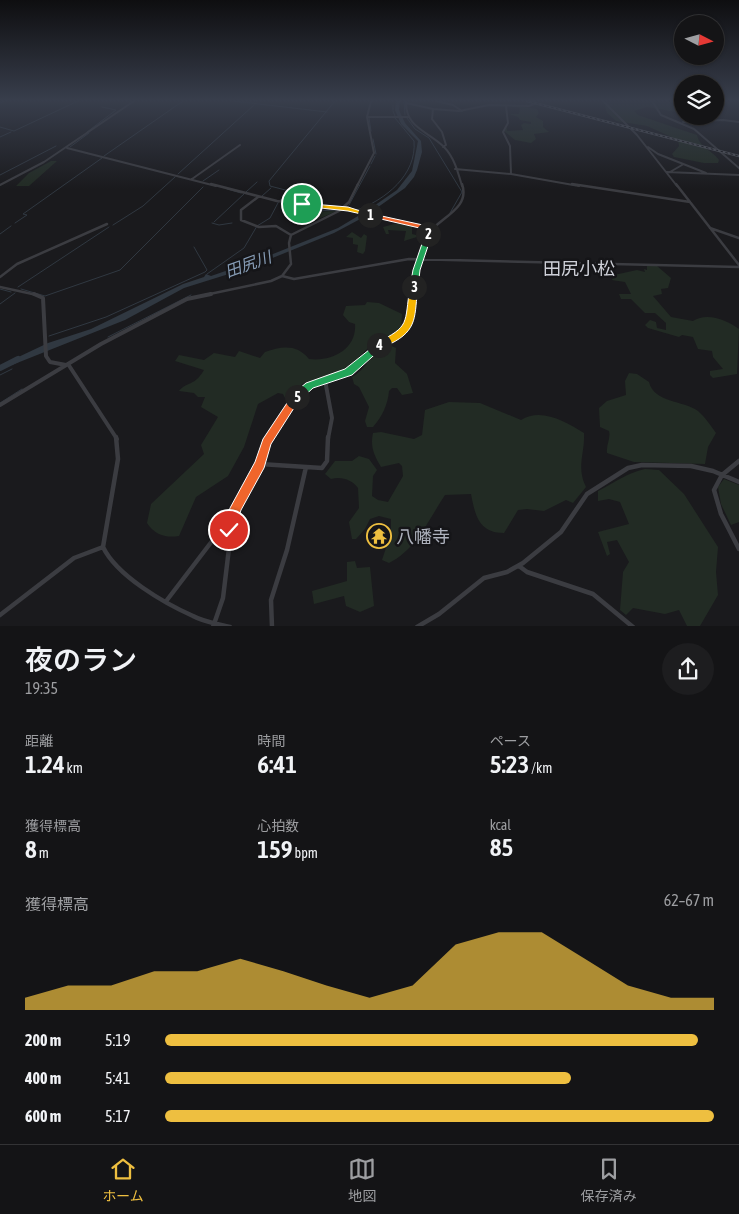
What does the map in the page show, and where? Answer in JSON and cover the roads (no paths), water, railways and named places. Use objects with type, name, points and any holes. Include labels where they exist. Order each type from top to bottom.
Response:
[{"type":"street","points":[[0,185],[28,173],[91,130]]},
{"type":"street","points":[[258,196],[243,208],[240,214],[244,222],[258,226],[276,226],[291,235],[343,209],[349,202],[374,153],[370,130]]},
{"type":"street","points":[[214,625],[225,590],[229,530],[233,515],[260,464],[267,442],[298,395],[310,386],[348,372],[369,352],[404,332],[410,323],[417,270],[431,229],[449,218],[463,196],[464,191],[443,146],[419,130]]},
{"type":"street","points":[[440,130],[446,145],[443,146]]},
{"type":"street","points":[[504,130],[503,132],[510,146],[511,174]]},
{"type":"street","points":[[631,130],[668,172],[739,266]]},
{"type":"street","points":[[696,130],[710,139],[739,168]]},
{"type":"street","points":[[192,179],[240,145]]},
{"type":"street","points":[[646,145],[658,154],[709,174]]},
{"type":"street","points":[[67,148],[279,202],[343,209],[431,229]]},
{"type":"street","points":[[668,172],[683,165]]},
{"type":"street","points":[[455,169],[468,168],[511,174],[653,198],[690,202]]},
{"type":"street","points":[[668,172],[739,175]]},
{"type":"street","points":[[0,277],[17,264],[107,224]]},
{"type":"street","points":[[710,228],[739,238]]},
{"type":"street","points":[[0,405],[101,344],[187,299],[263,283],[282,276],[291,264],[289,243],[291,235]]},
{"type":"street","points":[[282,276],[294,279],[398,260],[421,259],[739,266]]},
{"type":"street","points":[[0,287],[32,293],[43,298],[44,343],[48,360],[67,364],[118,440],[118,459],[103,547],[109,559],[138,584],[194,616],[214,625],[230,626]]},
{"type":"street","points":[[260,464],[322,468],[327,461],[327,442],[332,412],[324,380]]},
{"type":"street","points":[[739,460],[722,475],[714,490],[716,500],[739,549]]},
{"type":"street","points":[[417,626],[439,614],[484,578],[519,566],[561,532],[577,506],[594,488],[628,468],[642,465],[691,466],[739,482]]},
{"type":"street","points":[[272,626],[271,600],[287,550],[306,467]]},
{"type":"street","points":[[167,600],[226,521],[233,515]]},
{"type":"street","points":[[0,615],[74,558],[103,547]]},
{"type":"street","points":[[519,566],[527,572],[593,594],[633,626]]},
{"type":"water","points":[[407,130],[411,130],[421,141],[422,152],[414,177],[405,188],[364,217],[334,233],[248,268],[184,288],[125,320],[12,365],[12,360],[48,343],[91,329],[183,284],[204,277],[206,274],[211,276],[263,258],[338,228],[397,190],[412,171],[418,141]]},
{"type":"waterway","points":[[11,130],[16,130]]},
{"type":"waterway","points":[[104,156],[141,130]]},
{"type":"waterway","points":[[178,174],[226,130]]},
{"type":"waterway","points":[[293,192],[270,186],[269,181],[311,130]]},
{"type":"waterway","points":[[357,210],[368,206],[388,193],[405,175],[414,153],[414,141],[405,130]]},
{"type":"waterway","points":[[417,130],[429,138],[462,192],[450,213]]},
{"type":"waterway","points":[[0,137],[11,132]]},
{"type":"waterway","points":[[70,147],[89,133]]},
{"type":"waterway","points":[[373,139],[376,154]]},
{"type":"waterway","points":[[0,175],[56,146]]},
{"type":"waterway","points":[[371,164],[375,156]]},
{"type":"waterway","points":[[15,223],[27,215],[23,214],[102,158]]},
{"type":"waterway","points":[[349,205],[370,166]]},
{"type":"waterway","points":[[203,181],[219,170]]},
{"type":"waterway","points":[[113,225],[143,206],[175,177]]},
{"type":"waterway","points":[[246,192],[257,182]]},
{"type":"waterway","points":[[21,289],[45,296],[120,270],[203,187]]},
{"type":"waterway","points":[[262,196],[271,188]]},
{"type":"waterway","points":[[227,189],[241,193]]},
{"type":"waterway","points":[[207,274],[244,248],[257,226],[270,218],[279,201],[292,193]]},
{"type":"waterway","points":[[214,222],[244,194]]},
{"type":"waterway","points":[[287,212],[338,210]]},
{"type":"waterway","points":[[212,223],[219,225],[232,223]]},
{"type":"waterway","points":[[0,234],[11,226]]},
{"type":"waterway","points":[[18,287],[109,227]]},
{"type":"waterway","points":[[424,241],[430,229]]},
{"type":"waterway","points":[[49,336],[106,317],[205,272],[207,270],[194,247]]},
{"type":"waterway","points":[[0,289],[11,292]]},
{"type":"waterway","points":[[0,304],[15,293]]},
{"type":"waterway","points":[[108,337],[191,295]]},
{"type":"waterway","name":"田尻川","points":[[0,368],[18,359]]},
{"type":"waterway","points":[[0,375],[12,369]]},
{"type":"waterway","points":[[0,403],[22,389]]},
{"type":"railway","points":[[640,130],[739,156]]},
{"type":"place","name":"八幡寺","points":[[379,536]]},
{"type":"district","name":"田尻小松","points":[[579,268]]}]
